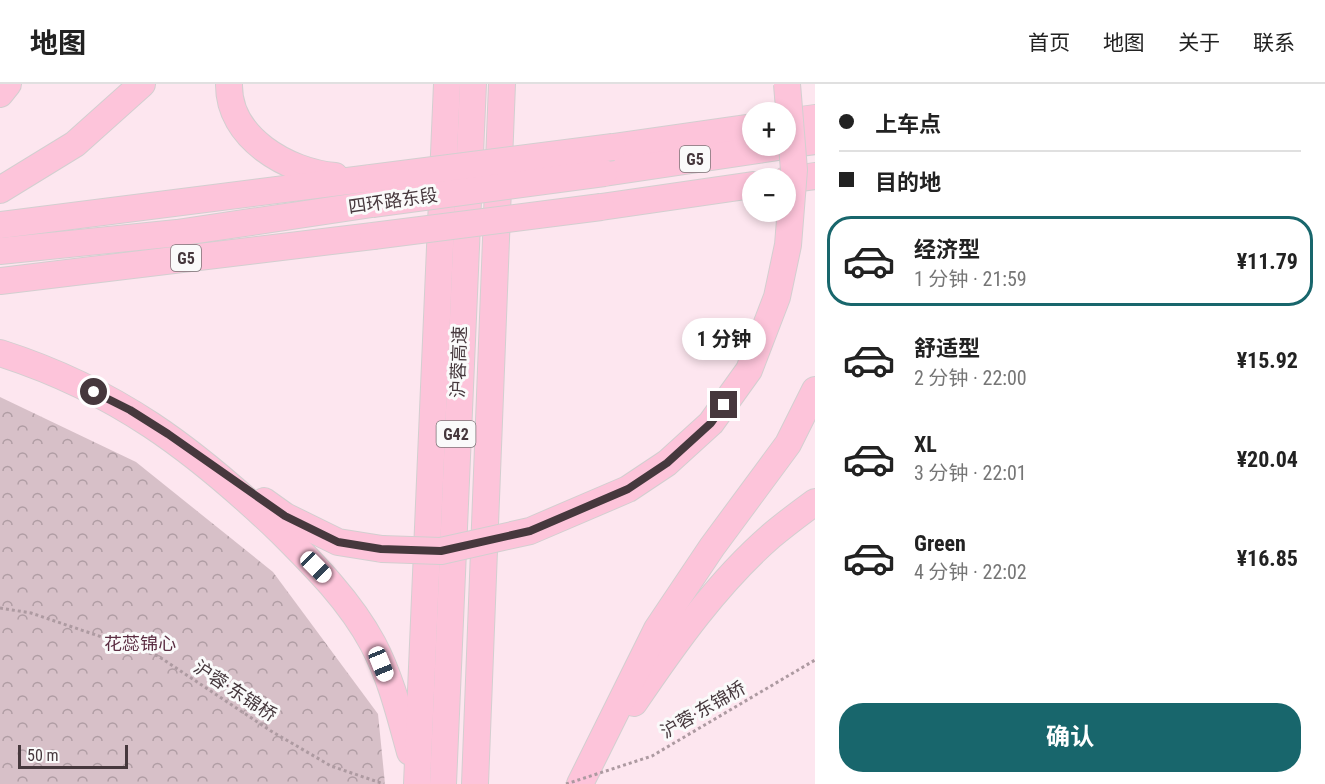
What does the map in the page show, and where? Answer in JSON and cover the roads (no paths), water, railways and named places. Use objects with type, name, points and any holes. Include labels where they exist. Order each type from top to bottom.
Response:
[{"type":"highway","points":[[0,94],[8,84]]},
{"type":"highway","points":[[0,189],[75,144],[142,84]]},
{"type":"highway","points":[[229,84],[229,92],[241,126],[273,157],[314,174],[371,178]]},
{"type":"highway","points":[[429,84],[441,211]]},
{"type":"highway","points":[[417,780],[447,84]]},
{"type":"highway","name":"沪蓉高速","points":[[442,784],[472,84]]},
{"type":"highway","name":"沪蓉高速","points":[[475,784],[502,84]]},
{"type":"highway","points":[[0,353],[41,366],[130,410],[285,516],[338,542],[381,549],[441,551],[530,531],[628,489],[667,463],[711,423],[749,370],[777,297],[788,245],[794,170],[787,84]]},
{"type":"highway","points":[[796,121],[815,118]]},
{"type":"highway","points":[[0,225],[742,129]]},
{"type":"highway","name":"四环路东段","points":[[796,144],[815,141]]},
{"type":"highway","name":"四环路东段","points":[[0,250],[177,233],[742,152]]},
{"type":"highway","points":[[796,179],[815,176]]},
{"type":"highway","name":"四环路东段","points":[[0,281],[601,207],[742,187]]},
{"type":"highway","points":[[580,784],[657,629],[712,547],[788,444],[815,390]]},
{"type":"highway","points":[[168,434],[238,492],[331,583],[373,644],[397,704],[417,780]]},
{"type":"highway","points":[[588,784],[626,716],[680,637],[714,595],[770,537],[815,502]]},
{"type":"park label","name":"花蕊锦心","points":[[140,644]]}]
